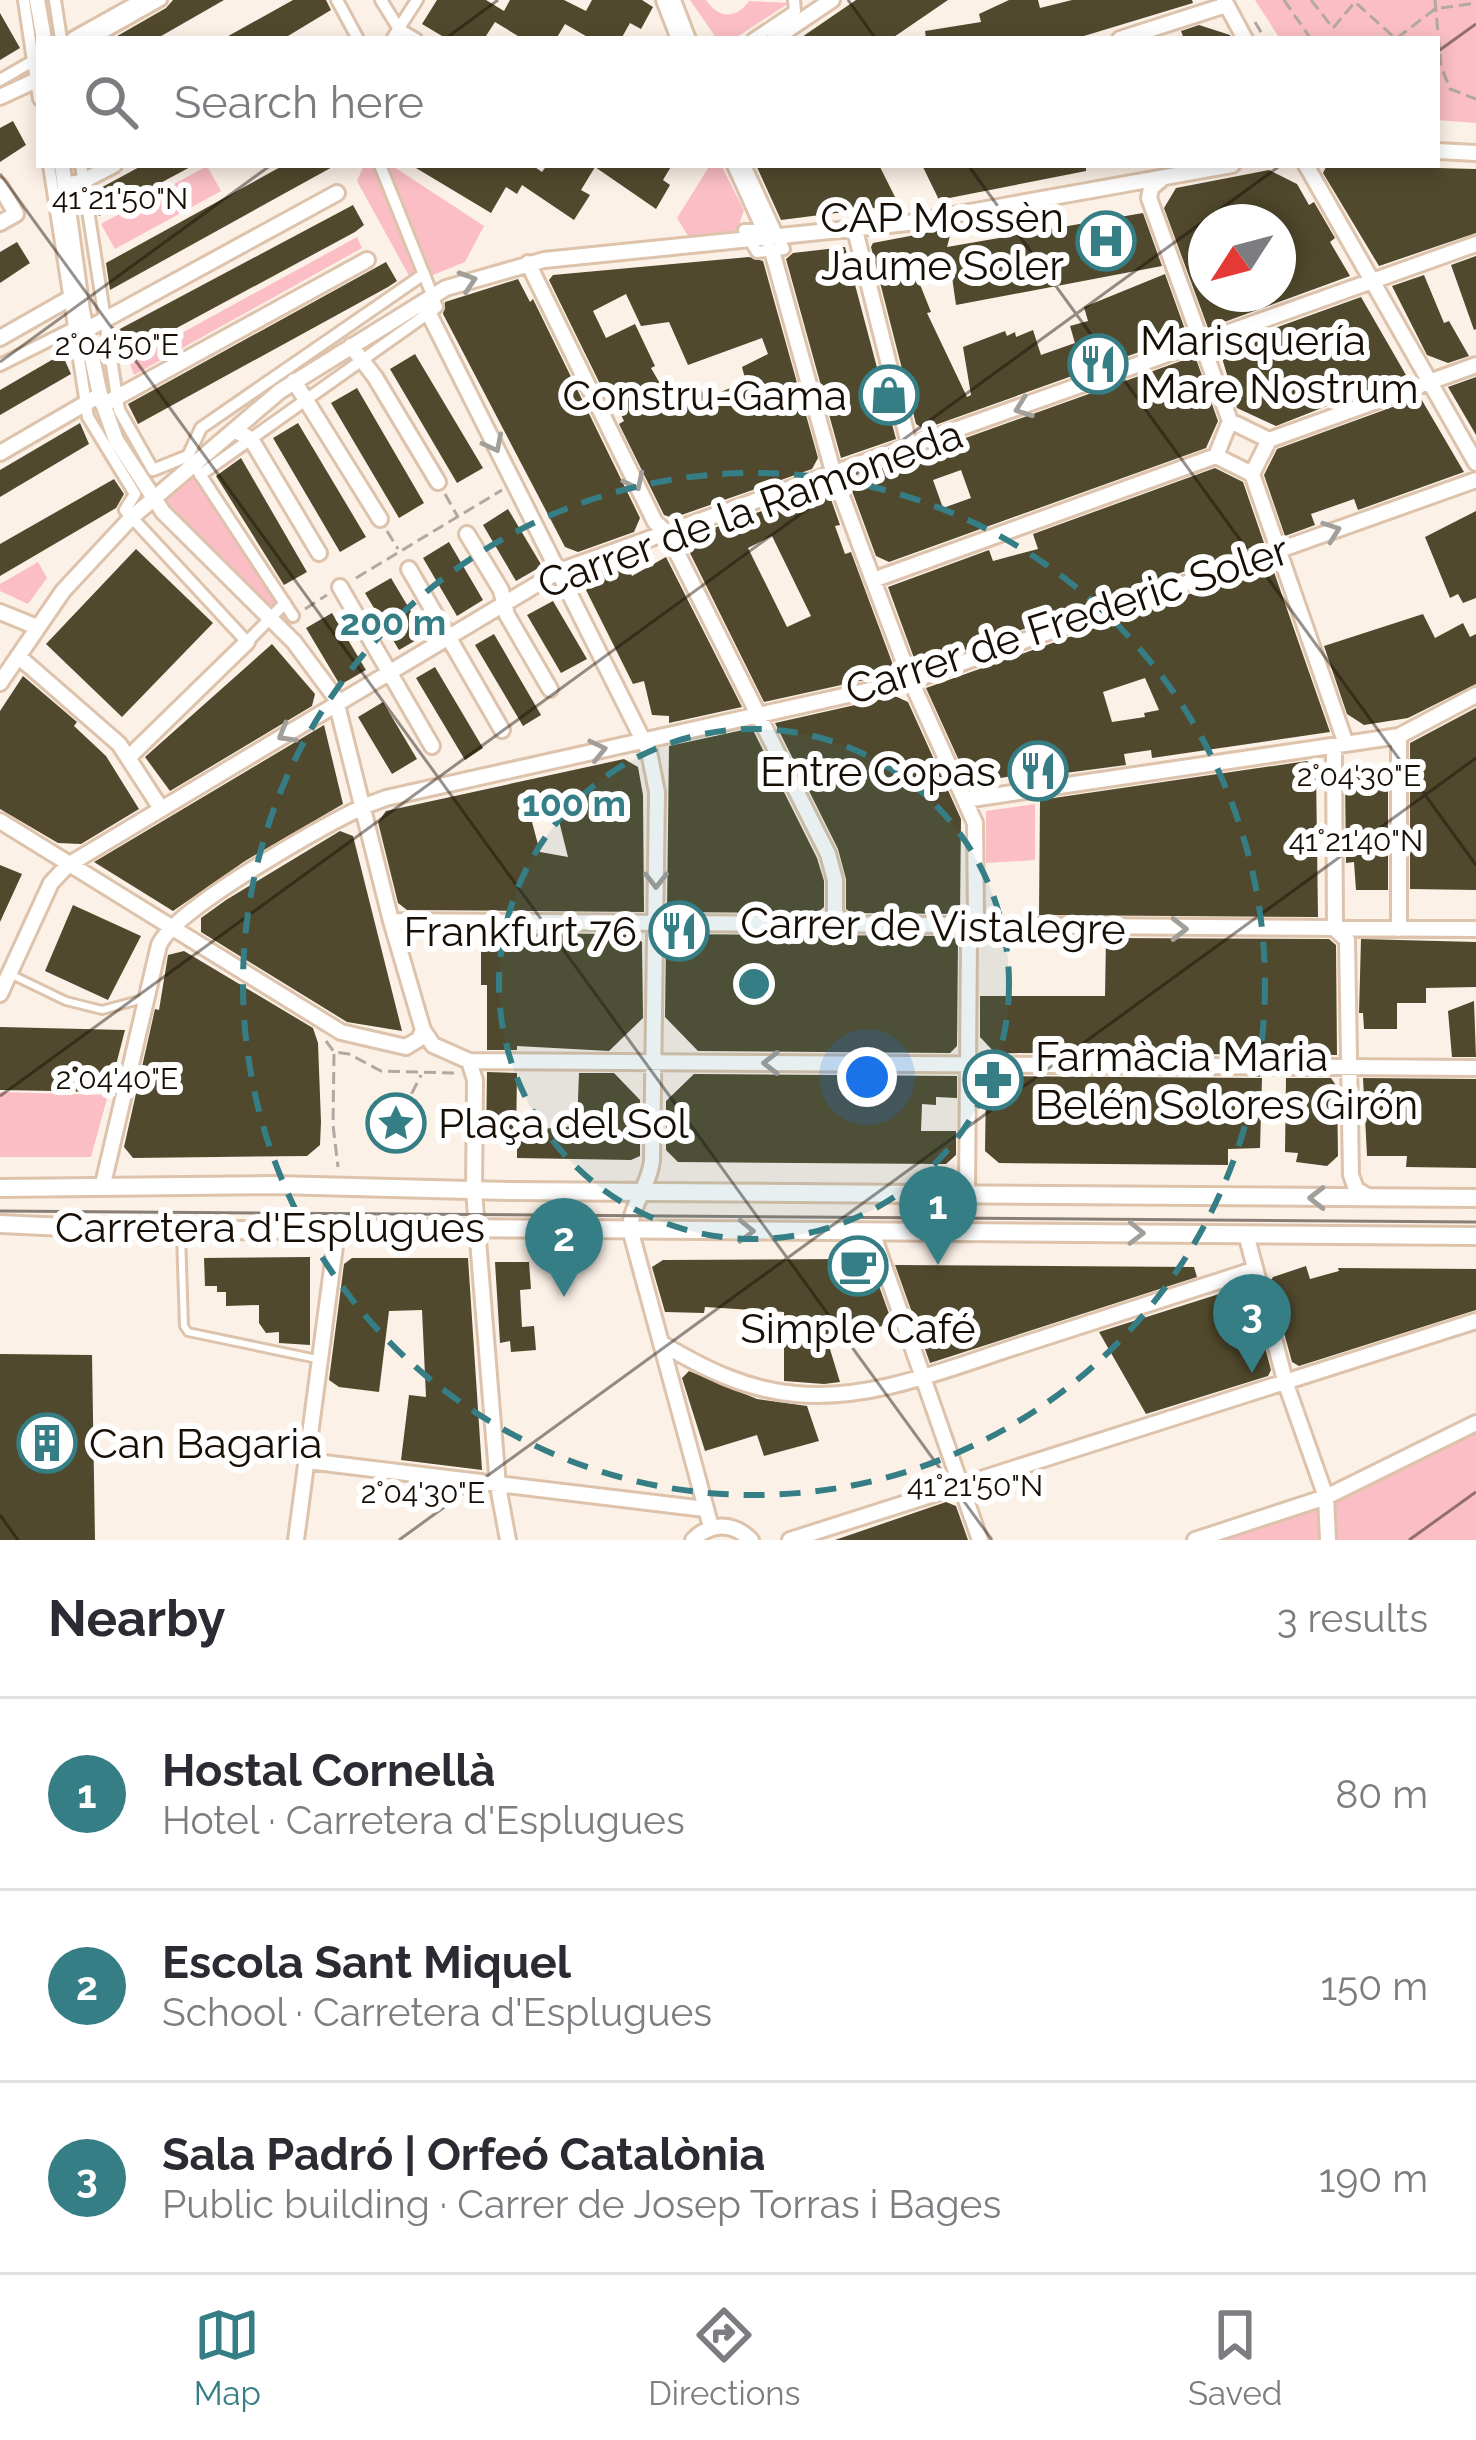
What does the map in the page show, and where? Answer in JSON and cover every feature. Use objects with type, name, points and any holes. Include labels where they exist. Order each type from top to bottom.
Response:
[{"type":"street","points":[[24,0],[36,72]]},
{"type":"street","points":[[37,0],[43,36]]},
{"type":"street","points":[[55,0],[61,36]]},
{"type":"street","points":[[79,36],[144,0]]},
{"type":"street","points":[[97,36],[161,0]]},
{"type":"street","points":[[337,0],[356,36]]},
{"type":"street","points":[[382,0],[396,34]]},
{"type":"street","points":[[396,34],[417,0]]},
{"type":"street","points":[[664,0],[678,36]]},
{"type":"street","points":[[675,0],[689,36]]},
{"type":"street","points":[[758,36],[795,11],[794,0]]},
{"type":"street","points":[[778,36],[832,0]]},
{"type":"street","points":[[1170,32],[1225,2],[1243,36]]},
{"type":"street","points":[[0,80],[33,61]]},
{"type":"street","points":[[0,97],[36,80]]},
{"type":"street","points":[[1440,151],[1476,153]]},
{"type":"street","points":[[50,168],[80,329],[124,455],[186,536],[271,617],[308,660],[337,704],[423,1030],[475,1080],[474,1191],[498,1486],[508,1540]]},
{"type":"street","points":[[62,168],[74,296]]},
{"type":"street","points":[[381,168],[424,274],[428,304],[644,740],[657,792],[652,1161],[629,1229],[710,1527]]},
{"type":"street","points":[[737,168],[772,238]]},
{"type":"street","points":[[746,168],[772,238],[834,475],[911,681],[976,833],[967,1194],[956,1222],[934,1232]]},
{"type":"street","points":[[102,400],[119,410],[153,470],[194,466],[251,439],[362,360],[454,285],[528,263],[855,230],[1209,168]]},
{"type":"street","points":[[1308,168],[1476,463]]},
{"type":"street","points":[[64,185],[82,173],[105,320],[102,400],[88,417],[134,494],[125,511],[247,641]]},
{"type":"street","points":[[1167,176],[1151,188],[1150,198],[1230,422],[1216,456]]},
{"type":"street","points":[[0,186],[16,214],[0,223]]},
{"type":"street","points":[[0,365],[105,320],[337,194]]},
{"type":"street","points":[[855,230],[910,448]]},
{"type":"street","name":"Carrer de la Ramoneda","points":[[68,865],[559,572],[1476,244]]},
{"type":"street","points":[[0,453],[367,260]]},
{"type":"street","points":[[528,263],[655,522],[667,533],[828,854],[836,914],[849,924]]},
{"type":"street","points":[[293,616],[194,466],[201,428],[424,274]]},
{"type":"street","points":[[0,338],[74,296]]},
{"type":"street","points":[[0,683],[80,570],[131,518],[294,381],[428,304]]},
{"type":"street","points":[[351,346],[438,482]]},
{"type":"street","points":[[1252,474],[1269,440],[1476,365]]},
{"type":"street","points":[[294,381],[380,519]]},
{"type":"street","points":[[1230,422],[1269,440]]},
{"type":"street","points":[[234,430],[251,439],[319,553]]},
{"type":"street","points":[[873,580],[1216,456],[1252,474],[1340,746],[1335,929],[1347,940],[1351,1180],[1356,1190],[1372,1198]]},
{"type":"street","name":"Carrer de Frederic Soler","points":[[169,927],[194,906],[362,807],[386,798],[911,681],[1476,480]]},
{"type":"street","points":[[467,534],[550,689]]},
{"type":"street","points":[[409,569],[502,730]]},
{"type":"street","points":[[340,587],[432,746]]},
{"type":"street","points":[[129,757],[285,603]]},
{"type":"street","points":[[0,612],[37,627]]},
{"type":"street","points":[[18,656],[119,744],[160,807]]},
{"type":"street","points":[[965,800],[1399,736],[1476,695]]},
{"type":"street","points":[[1399,736],[1400,929]]},
{"type":"street","points":[[0,821],[341,1032],[406,1047],[415,1044],[423,1030]]},
{"type":"street","points":[[0,994],[51,883],[68,865]]},
{"type":"street","name":"Carrer de Vistalegre","points":[[391,921],[1476,929]]},
{"type":"street","points":[[103,1184],[160,945],[169,927]]},
{"type":"street","points":[[464,1067],[654,1063],[1476,1068]]},
{"type":"street","name":"Carretera d'Esplugues","points":[[0,1188],[103,1184],[1476,1198]]},
{"type":"street","name":"Carretera d'Esplugues","points":[[0,1224],[181,1231],[480,1228],[1476,1236]]},
{"type":"street","points":[[296,1540],[337,1231]]},
{"type":"street","points":[[872,1232],[980,1540]]},
{"type":"street","points":[[1246,1234],[1286,1384],[1326,1497],[1328,1540]]},
{"type":"street","points":[[661,1342],[704,1369],[749,1386],[794,1394],[853,1393],[921,1377],[1253,1270]]},
{"type":"street","points":[[790,1540],[1476,1321]]},
{"type":"street","points":[[1195,1540],[1326,1497],[1476,1423]]},
{"type":"street","points":[[308,1461],[705,1509]]},
{"type":"street","points":[[693,1540],[710,1527],[731,1527],[751,1540]]},
{"type":"lane","points":[[9,974],[67,1001],[102,1010],[147,998]]},
{"type":"lane","points":[[181,1231],[188,1332],[320,1360]]},
{"type":"path","points":[[1294,0],[1285,2],[1309,36]]},
{"type":"path","points":[[1311,0],[1333,28],[1355,1],[1393,36]]},
{"type":"path","points":[[1435,0],[1438,36]]},
{"type":"path","points":[[1400,36],[1436,9],[1476,3]]},
{"type":"path","points":[[1440,55],[1450,89],[1476,99]]},
{"type":"path","points":[[438,482],[458,517]]},
{"type":"path","points":[[293,616],[514,483]]},
{"type":"path","points":[[380,519],[400,551]]},
{"type":"path","points":[[322,1036],[334,1052],[338,1167]]},
{"type":"path","points":[[334,1052],[349,1054],[381,1071],[421,1075],[464,1067]]},
{"type":"path","points":[[416,1126],[422,1114],[412,1093],[421,1075]]},
{"type":"shaded area","points":[[690,0],[706,0],[716,11],[728,14],[749,1],[789,3],[739,36],[715,36]]},
{"type":"shaded area","points":[[1255,0],[1476,0],[1476,123],[1440,120],[1440,36],[1278,36]]},
{"type":"shaded area","points":[[203,168],[208,168],[221,191],[115,249],[101,224]]},
{"type":"shaded area","points":[[363,168],[396,168],[484,226],[465,262],[413,283],[357,181]]},
{"type":"shaded area","points":[[708,168],[723,168],[744,210],[736,234],[690,239],[677,218]]},
{"type":"shaded area","points":[[357,237],[362,248],[134,375],[129,362]]},
{"type":"shaded area","points":[[233,434],[253,448],[209,477],[298,620],[287,628],[160,501]]},
{"type":"shaded area","points":[[38,562],[47,578],[28,604],[0,591],[0,584]]},
{"type":"shaded area","points":[[1035,804],[1035,860],[986,863],[986,811]]},
{"type":"shaded area","points":[[0,1092],[108,1095],[91,1157],[0,1157]]},
{"type":"shaded area","points":[[1476,1428],[1476,1540],[1334,1540],[1330,1495]]},
{"type":"shaded area","points":[[1319,1508],[1323,1540],[1218,1540]]},
{"type":"building","points":[[173,0],[224,0],[161,36],[117,36]]},
{"type":"building","points":[[293,0],[326,0],[331,10],[288,36],[228,36]]},
{"type":"building","points":[[437,0],[486,0],[504,11],[510,0],[564,0],[586,11],[592,0],[642,0],[653,7],[641,29],[630,23],[623,36],[586,36],[565,24],[558,36],[518,36],[495,22],[486,36],[442,36],[422,24]]},
{"type":"building","points":[[856,0],[948,0],[895,36],[803,36]]},
{"type":"building","points":[[1009,0],[1038,0],[1040,8],[1072,0],[1193,3],[1084,36],[926,36],[925,31],[981,22],[979,14]]},
{"type":"building","points":[[0,13],[20,48],[0,60]]},
{"type":"building","points":[[1199,25],[1230,36],[1183,36],[1181,31]]},
{"type":"building","points":[[13,121],[26,145],[0,162],[0,128]]},
{"type":"building","points":[[137,168],[188,168],[99,216],[95,191]]},
{"type":"building","points":[[279,168],[331,168],[110,290],[106,263]]},
{"type":"building","points":[[416,168],[536,168],[542,172],[545,168],[594,168],[581,190],[590,195],[574,220],[522,185],[517,194],[506,187],[491,213]]},
{"type":"building","points":[[596,168],[670,168],[663,180],[670,185],[656,209]]},
{"type":"building","points":[[757,168],[880,168],[899,205],[781,220]]},
{"type":"building","points":[[923,168],[1086,168],[1086,171],[939,200]]},
{"type":"building","points":[[1326,168],[1476,169],[1476,233],[1379,266],[1323,173]]},
{"type":"building","points":[[1269,170],[1297,184],[1309,205],[1314,202],[1350,276],[1296,296],[1296,204],[1188,204],[1188,273],[1164,208],[1176,188]]},
{"type":"building","points":[[353,205],[364,225],[355,232],[121,358],[118,330]]},
{"type":"building","points":[[1143,213],[1162,266],[956,305],[952,277],[919,282],[931,312],[927,313],[967,397],[971,395],[963,347],[1005,331],[1007,336],[1015,332],[1016,337],[1033,330],[1041,355],[1075,343],[1070,326],[1088,321],[1084,307],[1165,274],[1187,335],[924,429],[916,424],[873,243],[952,228],[947,247]]},
{"type":"building","points":[[17,242],[30,263],[0,283],[0,252]]},
{"type":"building","points":[[845,247],[896,439],[841,458],[786,259],[793,253]]},
{"type":"building","points":[[1476,256],[1476,329],[1474,330],[1451,265]]},
{"type":"building","points":[[749,257],[763,261],[818,458],[812,469],[673,518],[664,515],[619,424],[624,421],[608,388],[603,390],[549,280],[553,275]],"holes":[[[626,294],[641,326],[669,322],[688,365],[762,338],[768,354],[742,367],[746,382],[705,398],[700,387],[670,401],[651,368],[655,366],[635,324],[606,338],[593,311]]]},
{"type":"building","points":[[386,262],[397,281],[388,287],[138,424],[128,404]]},
{"type":"building","points":[[1424,275],[1444,323],[1449,321],[1469,356],[1448,363],[1427,355],[1392,286]]},
{"type":"building","points":[[518,279],[530,302],[533,299],[640,518],[634,532],[578,552],[565,547],[443,314],[445,302]]},
{"type":"building","points":[[1361,297],[1406,375],[1276,426],[1237,408],[1219,348]]},
{"type":"building","points":[[1202,312],[1252,312],[1208,328]]},
{"type":"building","points":[[62,354],[71,374],[0,415],[0,390]]},
{"type":"building","points":[[415,354],[483,468],[457,483],[390,369]]},
{"type":"building","points":[[1195,356],[1218,421],[1206,448],[889,562],[876,556],[848,480]],"holes":[[[961,470],[971,498],[943,508],[933,480]]]},
{"type":"building","points":[[1476,377],[1476,435],[1448,387]]},
{"type":"building","points":[[357,388],[424,503],[399,518],[331,403]]},
{"type":"building","points":[[1420,397],[1464,472],[1358,510],[1354,499],[1311,514],[1315,525],[1285,536],[1264,475],[1277,449]]},
{"type":"building","points":[[80,423],[89,444],[0,497],[0,470]]},
{"type":"building","points":[[298,423],[366,537],[340,552],[273,438]]},
{"type":"building","points":[[241,458],[307,572],[284,585],[216,476]]},
{"type":"building","points":[[1215,468],[1243,482],[1264,543],[926,664],[914,658],[888,587],[989,550],[993,561],[1038,549],[1033,534]]},
{"type":"building","points":[[114,479],[124,494],[116,508],[0,576],[0,544]]},
{"type":"building","points":[[827,488],[845,554],[851,552],[896,673],[764,702],[683,539]],"holes":[[[772,536],[811,616],[787,627],[748,548]]]},
{"type":"building","points":[[508,509],[542,566],[516,581],[483,525]]},
{"type":"building","points":[[1476,511],[1476,598],[1463,603],[1458,594],[1450,598],[1425,537]]},
{"type":"building","points":[[449,542],[483,600],[457,616],[423,558]]},
{"type":"building","points":[[136,549],[213,623],[122,717],[46,644]]},
{"type":"building","points":[[666,557],[742,707],[669,723],[669,716],[652,715],[644,681],[633,684],[579,576],[625,560],[632,576]]},
{"type":"building","points":[[1265,567],[1274,572],[1330,732],[1152,758],[1151,750],[1124,754],[1126,765],[1012,780],[1012,776],[971,787],[926,688]],"holes":[[[1145,678],[1159,710],[1112,722],[1103,692]]]},
{"type":"building","points":[[391,578],[425,635],[399,650],[365,593]]},
{"type":"building","points":[[553,601],[587,659],[561,673],[527,615]]},
{"type":"building","points":[[332,613],[366,670],[340,685],[306,628]]},
{"type":"building","points":[[1423,614],[1435,638],[1463,623],[1470,637],[1476,634],[1476,684],[1408,718],[1364,725],[1347,714],[1324,646]]},
{"type":"building","points":[[494,634],[541,715],[523,726],[475,645]]},
{"type":"building","points":[[272,644],[315,694],[312,706],[170,791],[145,757]]},
{"type":"building","points":[[435,667],[483,748],[465,760],[416,678]]},
{"type":"building","points":[[23,676],[77,722],[74,726],[106,756],[139,809],[81,844],[58,843],[0,809],[0,711]]},
{"type":"building","points":[[895,696],[908,702],[961,819],[960,914],[852,913],[846,909],[846,879],[838,849],[775,723]]},
{"type":"building","points":[[383,702],[417,759],[392,774],[358,717]]},
{"type":"building","points":[[1476,708],[1476,890],[1410,889],[1410,743]]},
{"type":"building","points":[[324,725],[343,804],[245,861],[173,911],[94,862]]},
{"type":"building","points":[[752,728],[817,858],[824,881],[824,907],[817,913],[667,912],[669,746]]},
{"type":"building","points":[[624,759],[638,767],[643,795],[644,912],[407,910],[398,903],[378,822],[386,811]],"holes":[[[558,817],[568,857],[540,852],[532,822]]]},
{"type":"building","points":[[1307,761],[1316,770],[1318,917],[1039,915],[1040,800]]},
{"type":"building","points":[[1345,775],[1388,775],[1388,890],[1356,890],[1354,862],[1346,863]]},
{"type":"building","points":[[340,831],[353,836],[402,1031],[347,1022],[201,932],[201,918]]},
{"type":"building","points":[[0,865],[22,874],[0,922]]},
{"type":"building","points":[[73,905],[141,936],[108,1000],[45,971]]},
{"type":"building","points":[[481,933],[631,934],[642,942],[643,1018],[609,1051],[517,1046],[517,1050],[487,1050]]},
{"type":"building","points":[[675,934],[952,936],[958,942],[957,1046],[950,1053],[698,1051],[665,1017],[666,944]]},
{"type":"building","points":[[1106,938],[1329,939],[1336,945],[1337,1055],[995,1053],[980,1037],[980,996],[1105,996]]},
{"type":"building","points":[[1361,939],[1476,942],[1476,987],[1426,988],[1426,1003],[1397,1003],[1397,1029],[1364,1029],[1363,1013],[1359,1013]]},
{"type":"building","points":[[184,951],[313,1028],[318,1043],[320,1145],[307,1156],[133,1158],[124,1147],[168,955]]},
{"type":"building","points":[[1474,1001],[1476,1057],[1452,1057],[1448,1011]]},
{"type":"building","points":[[0,1027],[125,1030],[109,1092],[0,1090]]},
{"type":"building","points":[[487,1072],[517,1073],[516,1143],[486,1142]]},
{"type":"building","points":[[579,1073],[614,1073],[640,1100],[640,1156],[631,1160],[517,1158],[517,1131],[577,1126]]},
{"type":"building","points":[[694,1074],[957,1076],[957,1098],[936,1097],[936,1105],[922,1104],[921,1131],[956,1131],[956,1155],[946,1164],[678,1162],[666,1150],[666,1101]]},
{"type":"building","points":[[991,1076],[1262,1078],[1260,1148],[1228,1149],[1228,1165],[999,1163],[985,1151],[986,1084]]},
{"type":"building","points":[[1286,1078],[1331,1078],[1337,1087],[1338,1156],[1327,1166],[1296,1162],[1298,1153],[1285,1152]]},
{"type":"building","points":[[1363,1078],[1476,1079],[1476,1168],[1406,1167],[1407,1156],[1367,1156]]},
{"type":"building","points":[[310,1257],[310,1345],[279,1343],[279,1332],[266,1333],[259,1323],[259,1305],[226,1306],[226,1292],[205,1286],[204,1258]]},
{"type":"building","points":[[352,1258],[468,1258],[482,1470],[401,1460],[409,1395],[426,1397],[422,1310],[389,1311],[379,1392],[339,1387],[329,1380],[344,1264]]},
{"type":"building","points":[[847,1259],[874,1272],[892,1322],[829,1346],[840,1382],[824,1384],[784,1381],[784,1312],[705,1307],[704,1313],[665,1312],[652,1267],[663,1260]]},
{"type":"building","points":[[495,1262],[529,1262],[531,1289],[520,1290],[522,1327],[534,1326],[536,1350],[511,1352],[510,1341],[500,1343]]},
{"type":"building","points":[[895,1265],[1194,1267],[1197,1277],[930,1363]]},
{"type":"building","points":[[1306,1266],[1310,1279],[1338,1268],[1476,1269],[1476,1310],[1299,1366],[1292,1362],[1270,1282]]},
{"type":"building","points":[[1238,1288],[1251,1295],[1271,1370],[1268,1376],[1146,1414],[1099,1332]]},
{"type":"building","name":"Can Bagaria","points":[[0,1354],[92,1355],[95,1540],[0,1540]]},
{"type":"building","points":[[689,1371],[757,1399],[807,1406],[819,1441],[764,1456],[757,1435],[705,1451],[682,1378]]},
{"type":"building","points":[[946,1502],[956,1506],[968,1540],[835,1540]]},
{"type":"tram line","points":[[0,1211],[1476,1222]]},
{"type":"place","name":"CAP Mossèn Jaume Soler","points":[[1106,241]]},
{"type":"place","name":"Marisquería Mare Nostrum","points":[[1098,364]]},
{"type":"place","name":"Constru-Gama","points":[[889,395]]},
{"type":"place","name":"Entre Copas","points":[[1038,771]]},
{"type":"place","name":"Frankfurt 76","points":[[679,931]]},
{"type":"place","name":"Farmàcia Maria Belén Solores Girón","points":[[993,1080]]},
{"type":"place","name":"Plaça del Sol","points":[[396,1123]]},
{"type":"place","name":"Hostal Cornellà","points":[[938,1265]]},
{"type":"place","name":"Simple Café","points":[[858,1266]]},
{"type":"place","name":"Escola Sant Miquel","points":[[564,1297]]},
{"type":"place","name":"Sala Padró | Orfeó Catalònia","points":[[1252,1373]]},
{"type":"place","name":"Can Bagaria","points":[[47,1443]]}]
